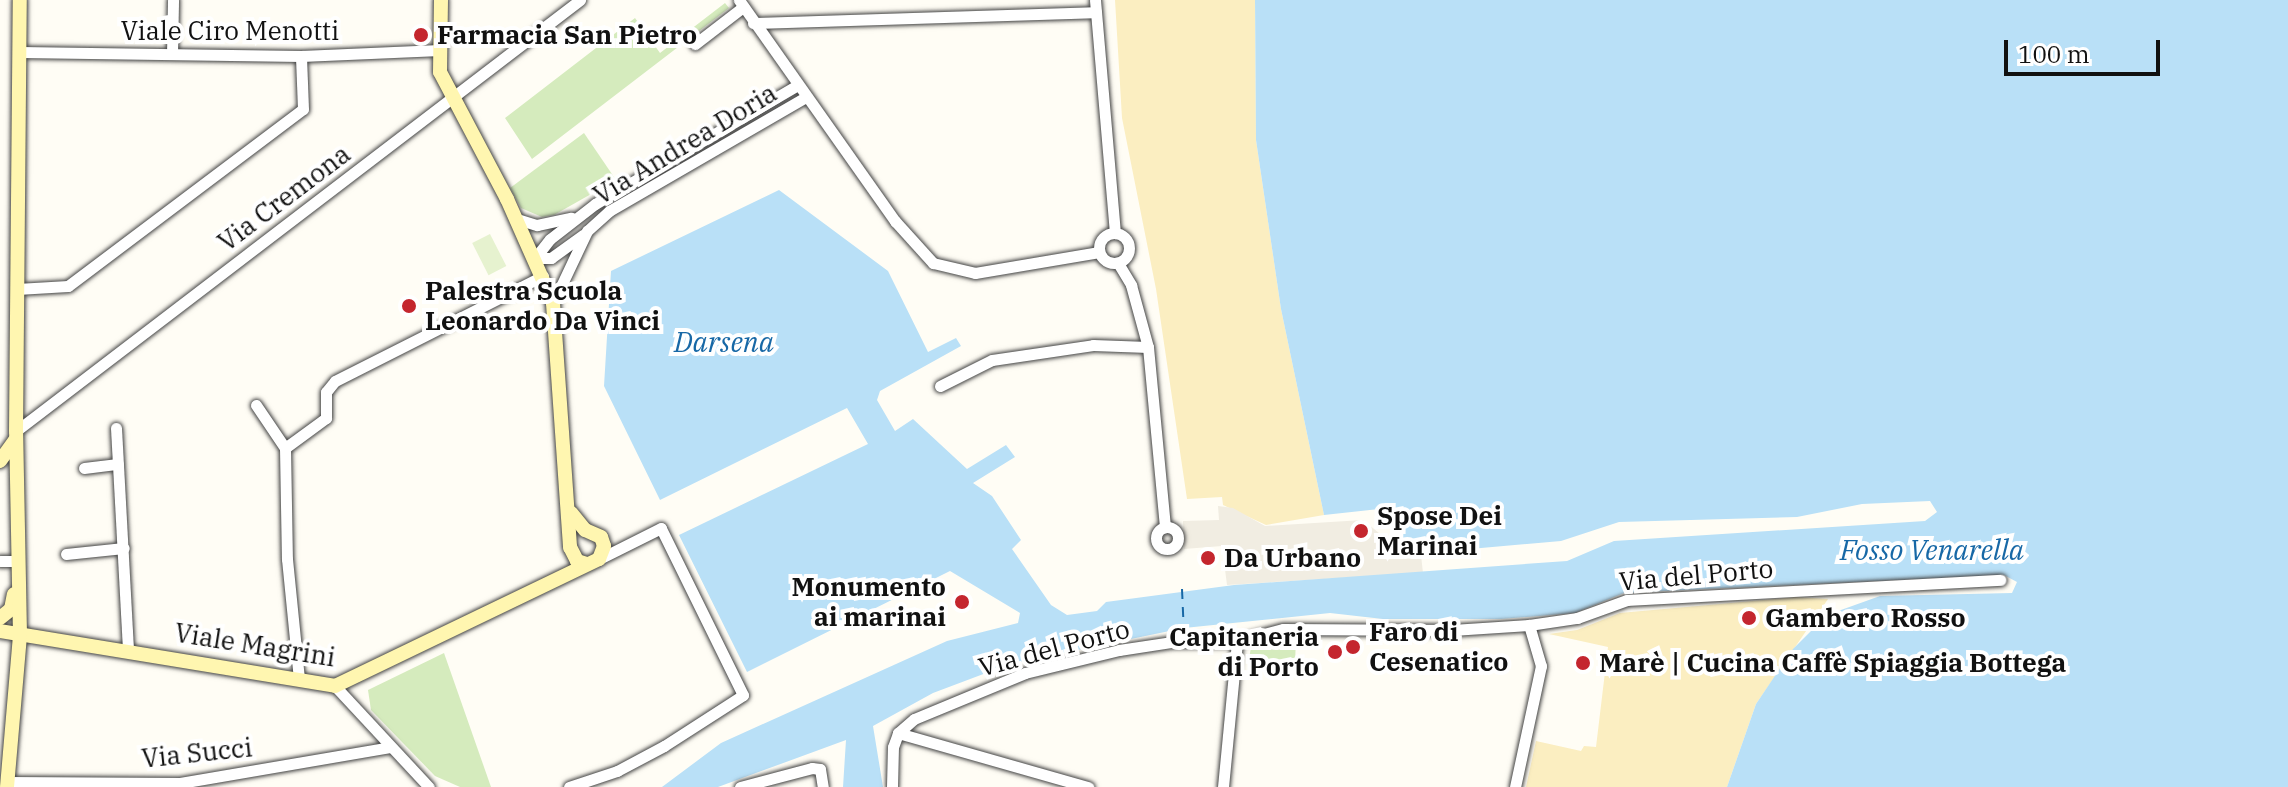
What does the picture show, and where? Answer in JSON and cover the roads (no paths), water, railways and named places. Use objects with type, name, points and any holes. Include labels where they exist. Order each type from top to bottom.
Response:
[{"type":"street","points":[[7,784],[20,635],[16,433],[20,0]]},
{"type":"street","points":[[172,54],[173,0]]},
{"type":"street","points":[[441,0],[440,72],[517,219],[553,303],[577,561],[593,562],[604,551],[601,537],[576,539]]},
{"type":"street","name":"Via Cremona","points":[[16,433],[580,0]]},
{"type":"street","points":[[695,44],[741,3],[895,221],[933,263],[975,273],[1099,252]]},
{"type":"street","points":[[753,23],[1096,6],[1115,233],[1129,247],[1118,263]]},
{"type":"street","name":"Viale Ciro Menotti","points":[[20,52],[301,56],[440,50]]},
{"type":"street","points":[[17,289],[68,286],[303,109],[301,56]]},
{"type":"street","name":"Via Andrea Doria","points":[[535,258],[579,215],[798,85]]},
{"type":"street","name":"Via Andrea Doria","points":[[535,258],[551,258],[609,211],[806,97]]},
{"type":"street","points":[[644,175],[650,186]]},
{"type":"street","name":"Via Andrea Doria","points":[[517,219],[537,225],[579,215]]},
{"type":"street","name":"Via Andrea Doria","points":[[553,303],[587,231]]},
{"type":"street","points":[[1099,252],[1102,238],[1115,233]]},
{"type":"street","points":[[1099,252],[1108,263],[1118,263]]},
{"type":"street","points":[[1118,263],[1131,285],[1148,347],[1165,527]]},
{"type":"street","points":[[285,448],[326,418],[326,392],[335,381],[543,276]]},
{"type":"street","points":[[940,386],[992,360],[1093,345],[1148,347]]},
{"type":"street","points":[[256,405],[285,448],[287,559],[299,679]]},
{"type":"street","points":[[116,428],[128,648]]},
{"type":"street","points":[[16,433],[11,452],[0,464],[16,481]]},
{"type":"street","points":[[84,468],[118,464]]},
{"type":"street","name":"Viale Magrini","points":[[0,631],[128,648],[335,686],[593,562],[631,539],[661,528],[743,695],[617,771],[569,787]]},
{"type":"street","name":"Viale Magrini","points":[[601,537],[631,539]]},
{"type":"street","points":[[555,579],[576,539]]},
{"type":"street","points":[[66,554],[124,548]]},
{"type":"street","points":[[0,561],[17,561]]},
{"type":"street","points":[[0,618],[13,604],[17,577]]},
{"type":"street","name":"Via del Porto","points":[[898,733],[925,713],[1025,673],[1172,642],[1237,641],[1283,629],[1452,630],[1529,625],[1577,618],[1627,600],[2000,580]]},
{"type":"street","points":[[1515,787],[1541,666],[1529,625]]},
{"type":"street","points":[[1223,787],[1237,641]]},
{"type":"street","points":[[335,686],[429,787]]},
{"type":"street","points":[[892,787],[898,733],[1088,787]]},
{"type":"street","name":"Via Succi","points":[[7,784],[181,785],[390,747]]},
{"type":"street","points":[[740,787],[820,769],[821,786]]},
{"type":"water","points":[[1255,0],[2288,0],[2288,787],[1727,787],[1756,704],[1793,649],[1827,615],[1880,596],[2012,593],[2017,582],[2004,575],[1624,593],[1575,613],[1501,619],[1383,619],[1330,613],[1184,628],[1010,664],[933,693],[873,726],[883,787],[843,787],[846,740],[718,787],[662,787],[721,743],[947,641],[1018,623],[1020,613],[950,571],[747,672],[679,535],[868,444],[847,408],[660,500],[604,386],[611,271],[779,190],[888,271],[928,352],[956,338],[961,346],[880,391],[877,400],[895,431],[913,419],[967,469],[1006,445],[1015,457],[973,483],[992,496],[1021,540],[1012,549],[1051,605],[1067,615],[1097,611],[1106,602],[1234,585],[1567,561],[1614,541],[1925,521],[1937,512],[1930,501],[1862,504],[1797,517],[1619,522],[1561,541],[1425,553],[1393,531],[1379,509],[1324,515],[1281,309],[1256,140]]},
{"type":"place","name":"Farmacia San Pietro","points":[[421,35]]},
{"type":"place","name":"Palestra Scuola Leonardo Da Vinci","points":[[409,306]]},
{"type":"place","name":"Spose Dei Marinai","points":[[1361,531]]},
{"type":"place","name":"Da Urbano","points":[[1208,558]]},
{"type":"place","name":"Monumento ai marinai","points":[[962,602]]},
{"type":"place","name":"Gambero Rosso","points":[[1749,618]]},
{"type":"place","name":"Faro di Cesenatico","points":[[1353,647]]},
{"type":"place","name":"Capitaneria di Porto","points":[[1335,652]]},
{"type":"place","name":"Marè | Cucina Caffè Spiaggia Bottega","points":[[1583,663]]},
{"type":"water label","name":"Darsena","points":[[724,342]]},
{"type":"water label","name":"Fosso Venarella","points":[[1932,550]]}]
